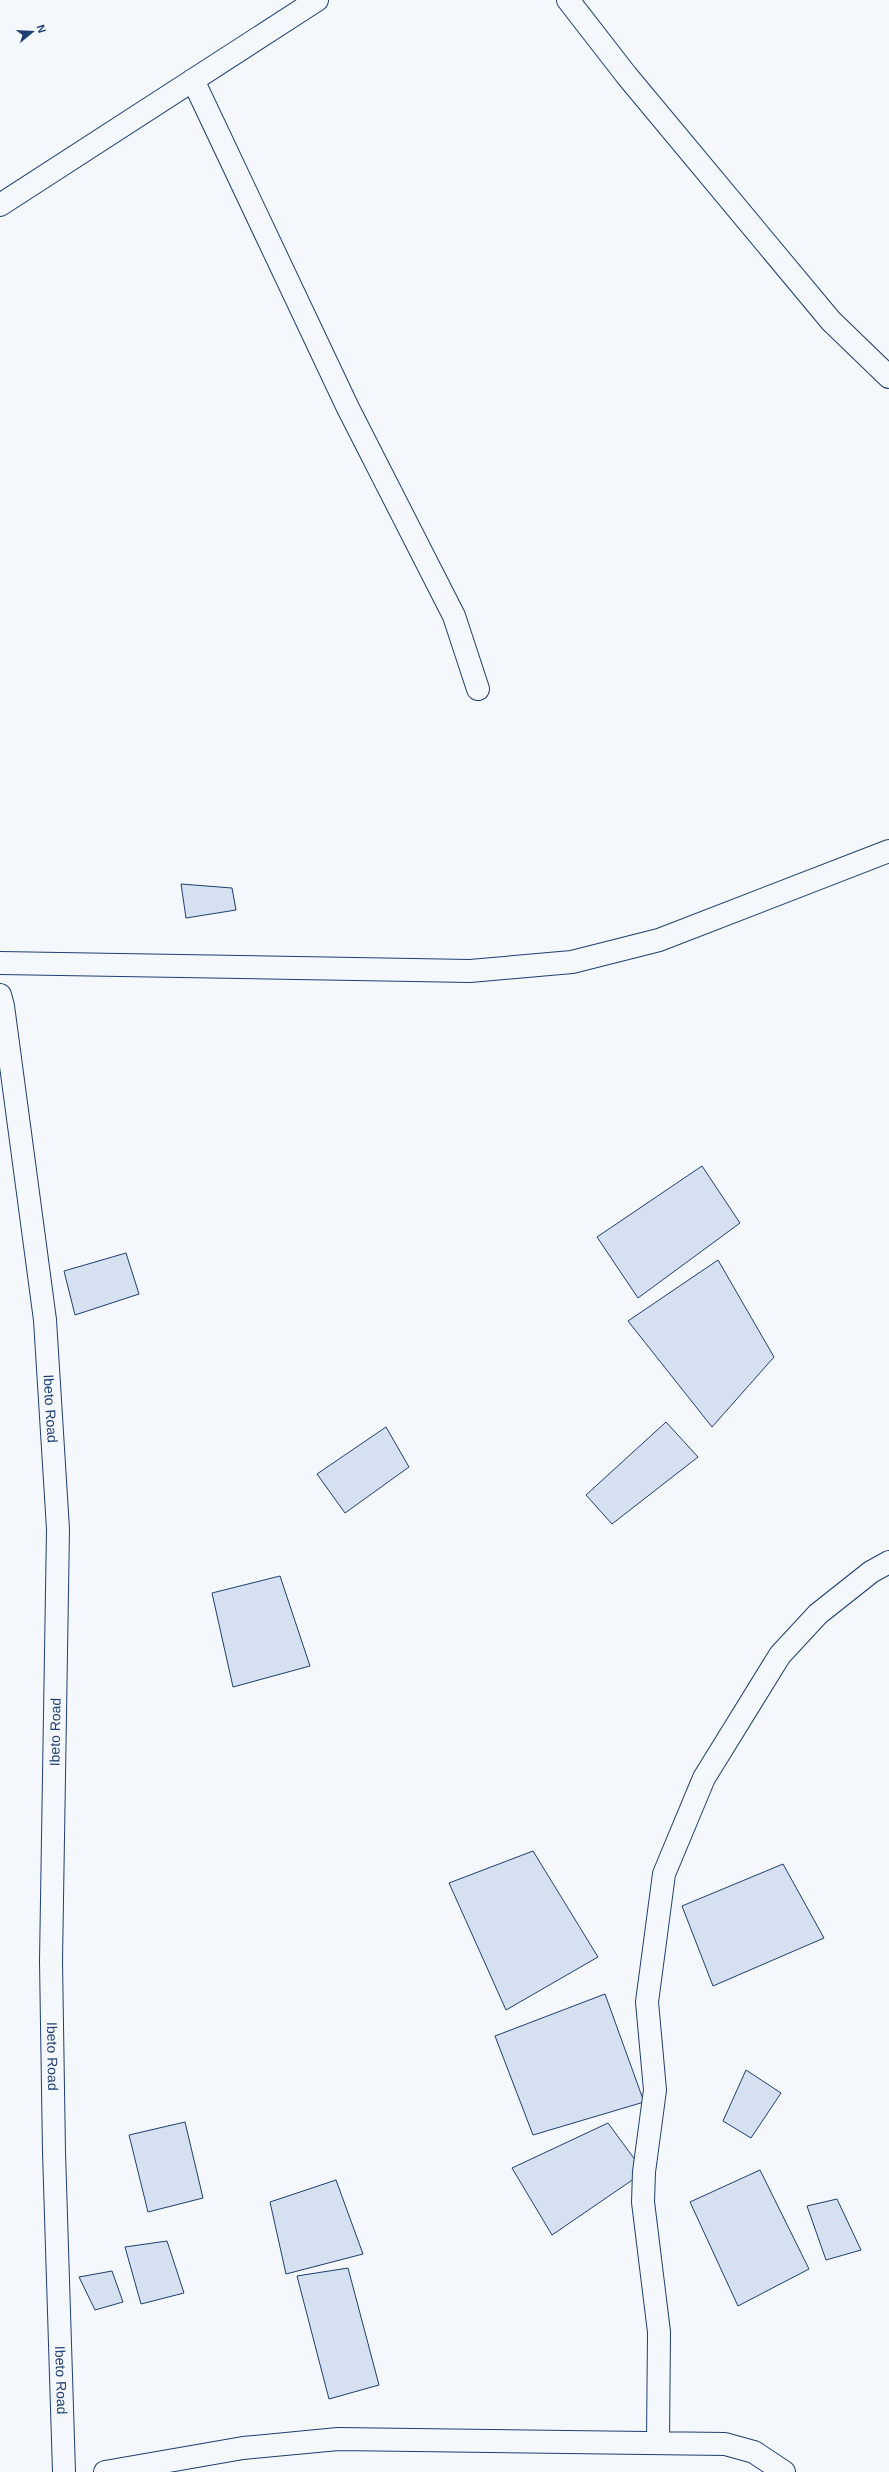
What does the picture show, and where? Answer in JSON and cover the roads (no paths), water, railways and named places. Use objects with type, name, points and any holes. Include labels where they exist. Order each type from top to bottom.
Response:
[{"type":"street","points":[[0,205],[317,0]]},
{"type":"street","points":[[568,0],[626,76],[831,321],[889,377]]},
{"type":"street","points":[[193,80],[348,408],[454,616],[478,689]]},
{"type":"street","points":[[0,962],[470,971],[572,962],[659,940],[889,851]]},
{"type":"street","name":"Ibeto Road","points":[[0,996],[4,1006],[45,1320],[58,1529],[51,1961],[54,2152],[64,2472]]},
{"type":"street","points":[[658,2442],[659,2332],[644,2202],[644,2172],[655,2090],[647,2002],[664,1874],[704,1778],[780,1654],[818,1614],[871,1572],[889,1562]]},
{"type":"street","points":[[105,2472],[243,2448],[338,2439],[725,2444],[754,2452],[784,2472]]}]
